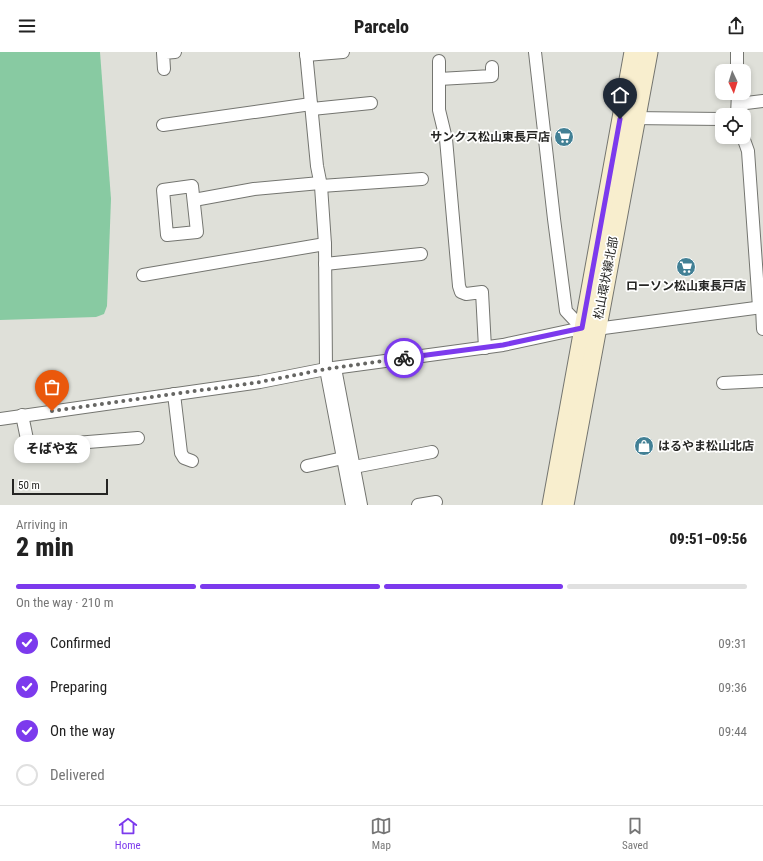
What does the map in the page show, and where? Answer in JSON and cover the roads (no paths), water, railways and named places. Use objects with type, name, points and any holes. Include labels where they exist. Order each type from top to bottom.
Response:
[{"type":"street","points":[[164,69],[163,53],[175,52]]},
{"type":"street","points":[[343,52],[306,54],[321,185],[330,368],[343,458],[352,505]]},
{"type":"street","points":[[535,52],[566,311],[589,328]]},
{"type":"street","name":"松山環状線北部","points":[[629,118],[633,52]]},
{"type":"street","name":"松山環状線北部","points":[[551,505],[589,328],[629,118],[649,52]]},
{"type":"street","points":[[737,52],[737,64]]},
{"type":"street","points":[[439,61],[439,110],[446,139],[458,286],[460,292],[466,294],[482,292],[485,348]]},
{"type":"street","points":[[439,79],[492,76],[492,67]]},
{"type":"street","points":[[738,104],[763,101]]},
{"type":"street","points":[[163,125],[244,119],[311,106],[371,103]]},
{"type":"street","points":[[629,118],[679,120],[715,119]]},
{"type":"street","points":[[746,144],[748,151],[763,329]]},
{"type":"street","points":[[194,200],[254,189],[422,179]]},
{"type":"street","points":[[143,275],[325,244]]},
{"type":"street","points":[[325,264],[421,254]]},
{"type":"street","points":[[0,419],[260,382],[330,368],[485,348],[589,328],[761,307]]},
{"type":"street","name":"松山環状線北部","points":[[565,505],[589,328]]},
{"type":"street","points":[[330,368],[354,467],[361,505]]},
{"type":"street","points":[[723,383],[763,381]]},
{"type":"street","points":[[174,394],[181,453],[184,458],[192,461]]},
{"type":"street","points":[[22,415],[28,444],[38,446],[138,438]]},
{"type":"street","points":[[354,467],[432,452]]},
{"type":"street","points":[[307,466],[343,458]]},
{"type":"street","points":[[418,505],[436,502]]},
{"type":"place","name":"サンクス松山東長戸店","points":[[564,137]]},
{"type":"place","name":"ローソン松山東長戸店","points":[[686,267]]},
{"type":"place","name":"そばや玄","points":[[52,411]]},
{"type":"place","name":"はるやま松山北店","points":[[644,446]]}]
